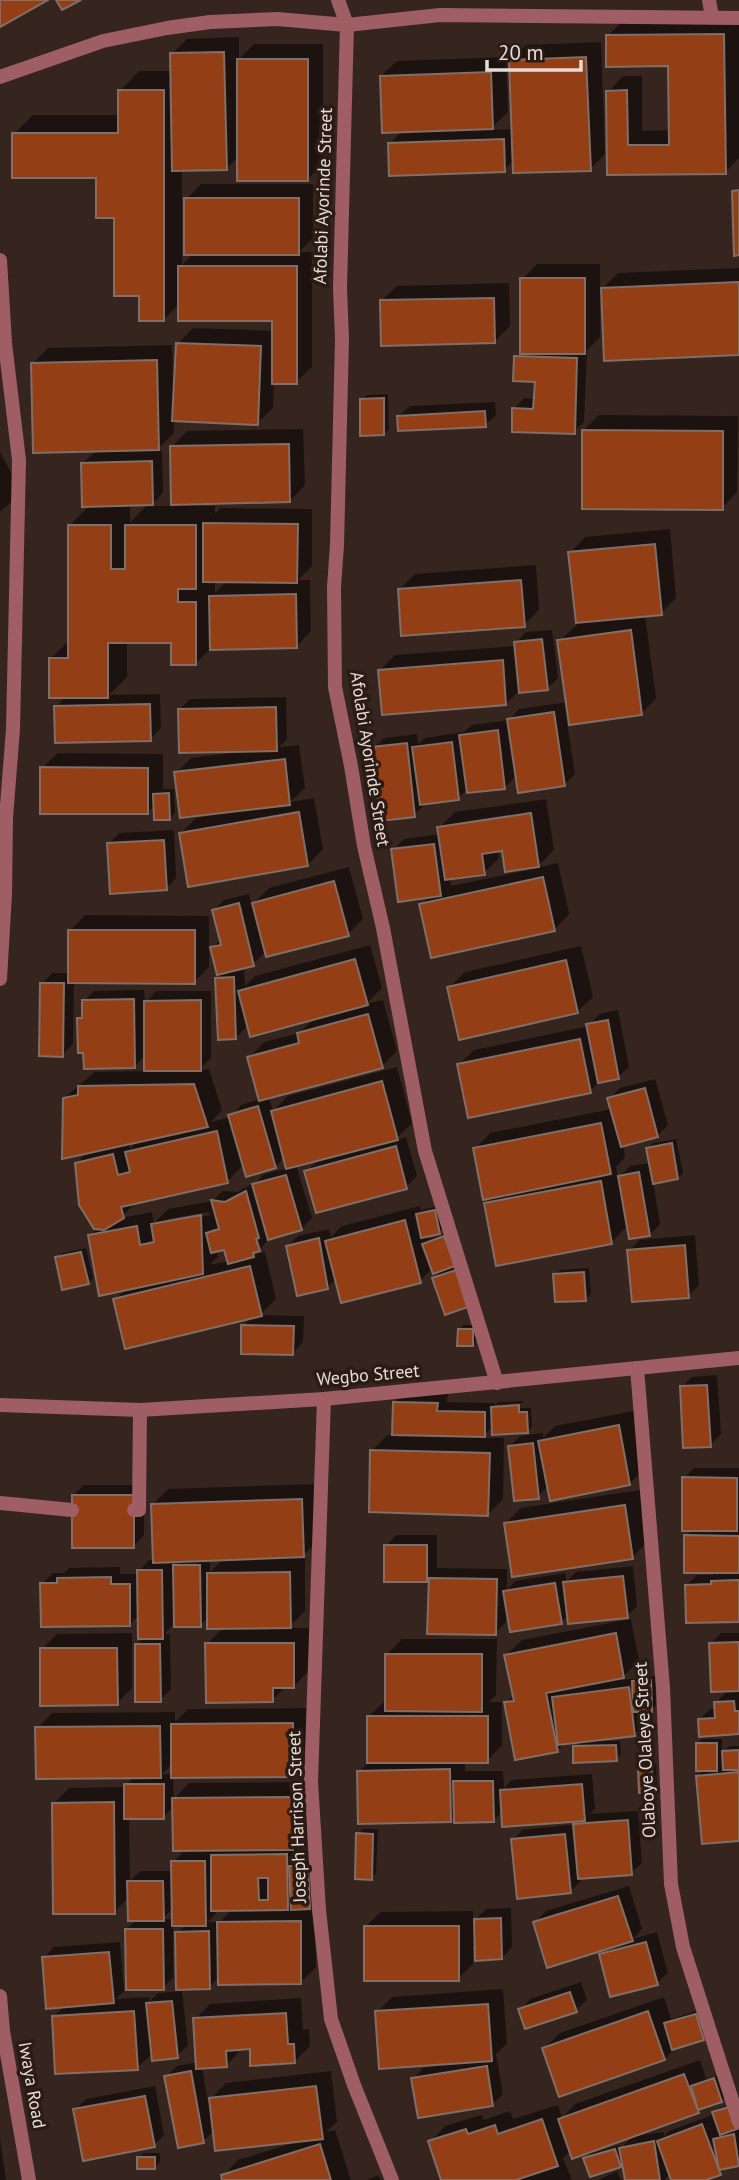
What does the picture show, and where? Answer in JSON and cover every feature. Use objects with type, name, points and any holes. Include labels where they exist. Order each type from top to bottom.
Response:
[{"type":"street","name":"Afolabi Ayorinde Street","points":[[338,0],[348,25],[340,288],[342,339],[338,517],[334,587],[335,687],[425,1151],[497,1383]]},
{"type":"street","points":[[709,0],[712,16]]},
{"type":"street","points":[[0,77],[103,41],[210,22],[277,19],[348,25],[440,15],[739,18]]},
{"type":"street","points":[[0,260],[5,343],[19,460],[13,729],[3,818],[0,979]]},
{"type":"street","name":"Wegbo Street","points":[[0,1405],[140,1410],[324,1399],[739,1358]]},
{"type":"street","name":"Olaboye Olaleye Street","points":[[637,1368],[663,1688],[671,1884],[683,1947],[739,2122]]},
{"type":"street","name":"Joseph Harrison Street","points":[[324,1399],[311,1782],[319,1910],[331,2019],[392,2180]]},
{"type":"street","points":[[134,1510],[139,1510],[140,1410]]},
{"type":"street","points":[[0,1503],[72,1510]]},
{"type":"street","name":"Iwaya Road","points":[[0,1996],[3,2031],[29,2180]]},
{"type":"building","points":[[0,0],[48,0],[0,27]]},
{"type":"building","points":[[56,0],[81,0],[62,10]]},
{"type":"building","points":[[724,34],[726,174],[607,175],[606,91],[627,90],[628,145],[669,145],[668,66],[606,67],[606,35]]},
{"type":"building","points":[[224,52],[227,170],[172,171],[170,53]]},
{"type":"building","points":[[586,57],[591,171],[513,173],[509,60]]},
{"type":"building","points":[[237,59],[308,59],[308,181],[237,181]]},
{"type":"building","points":[[491,72],[493,129],[382,133],[380,76]]},
{"type":"building","points":[[118,90],[164,90],[164,321],[139,321],[139,296],[114,296],[114,218],[96,218],[96,178],[12,178],[12,133],[118,133]]},
{"type":"building","points":[[504,139],[505,172],[389,176],[388,143]]},
{"type":"building","points":[[739,190],[739,255],[734,256],[732,191]]},
{"type":"building","points":[[184,198],[299,198],[299,255],[184,255]]},
{"type":"building","points":[[178,266],[297,266],[297,384],[272,384],[272,321],[178,321]]},
{"type":"building","points":[[520,278],[585,278],[585,354],[520,354]]},
{"type":"building","points":[[739,282],[739,355],[604,361],[601,288]]},
{"type":"building","points":[[494,298],[495,343],[381,346],[380,300]]},
{"type":"building","points":[[176,343],[261,346],[258,425],[172,421]]},
{"type":"building","points":[[514,356],[577,358],[575,434],[512,432],[512,408],[533,409],[535,382],[513,381]]},
{"type":"building","points":[[157,360],[159,450],[33,453],[31,363]]},
{"type":"building","points":[[384,398],[384,435],[360,436],[360,399]]},
{"type":"building","points":[[485,411],[486,427],[398,431],[397,416]]},
{"type":"building","points":[[582,430],[723,431],[723,510],[582,509]]},
{"type":"building","points":[[289,444],[290,502],[171,505],[170,446]]},
{"type":"building","points":[[152,461],[153,505],[82,507],[81,463]]},
{"type":"building","points":[[203,523],[298,524],[297,583],[203,582]]},
{"type":"building","points":[[68,525],[111,525],[111,569],[125,569],[125,525],[196,525],[196,589],[178,589],[178,602],[196,602],[196,665],[171,665],[171,643],[108,643],[108,698],[49,698],[49,658],[68,658]]},
{"type":"building","points":[[655,544],[662,615],[576,623],[568,552]]},
{"type":"building","points":[[521,580],[525,627],[401,636],[398,589]]},
{"type":"building","points":[[296,594],[297,648],[210,650],[209,596]]},
{"type":"building","points":[[631,630],[642,715],[569,725],[557,640]]},
{"type":"building","points":[[542,639],[548,690],[519,693],[514,642]]},
{"type":"building","points":[[503,660],[506,705],[382,715],[378,670]]},
{"type":"building","points":[[150,704],[151,741],[55,743],[54,706]]},
{"type":"building","points":[[276,707],[277,751],[179,753],[178,709]]},
{"type":"building","points":[[554,712],[565,786],[518,793],[507,719]]},
{"type":"building","points":[[498,730],[505,789],[467,793],[459,735]]},
{"type":"building","points":[[452,742],[459,800],[420,805],[412,747]]},
{"type":"building","points":[[407,743],[415,817],[380,821],[372,747]]},
{"type":"building","points":[[285,759],[290,805],[180,818],[174,772]]},
{"type":"building","points":[[40,767],[148,768],[148,814],[40,814]]},
{"type":"building","points":[[169,793],[170,820],[154,820],[153,794]]},
{"type":"building","points":[[299,812],[308,866],[188,887],[179,833]]},
{"type":"building","points":[[531,813],[539,867],[505,872],[502,851],[482,854],[485,875],[445,880],[437,827]]},
{"type":"building","points":[[164,840],[167,890],[110,894],[107,843]]},
{"type":"building","points":[[434,844],[441,896],[398,902],[391,849]]},
{"type":"building","points":[[543,877],[555,931],[431,958],[419,904]]},
{"type":"building","points":[[334,881],[349,936],[266,957],[252,903]]},
{"type":"building","points":[[239,903],[254,966],[217,975],[210,947],[221,945],[212,910]]},
{"type":"building","points":[[68,930],[195,930],[195,984],[68,983]]},
{"type":"building","points":[[355,959],[368,1005],[250,1037],[238,991]]},
{"type":"building","points":[[566,960],[578,1013],[459,1040],[447,987]]},
{"type":"building","points":[[234,977],[236,1039],[218,1040],[215,978]]},
{"type":"building","points":[[40,983],[64,983],[63,1057],[39,1056]]},
{"type":"building","points":[[134,999],[135,1068],[84,1069],[83,1053],[78,1053],[77,1018],[82,1018],[82,1000]]},
{"type":"building","points":[[201,1000],[201,1071],[144,1071],[144,1001]]},
{"type":"building","points":[[368,1014],[383,1068],[259,1101],[247,1057],[299,1043],[297,1033]]},
{"type":"building","points":[[608,1020],[619,1079],[598,1083],[586,1024]]},
{"type":"building","points":[[580,1039],[591,1093],[468,1118],[457,1064]]},
{"type":"building","points":[[382,1081],[398,1140],[286,1169],[271,1111]]},
{"type":"building","points":[[194,1084],[208,1127],[62,1159],[63,1098],[78,1095],[78,1086]]},
{"type":"building","points":[[645,1088],[658,1137],[621,1147],[607,1098]]},
{"type":"building","points":[[258,1106],[276,1168],[246,1177],[228,1115]]},
{"type":"building","points":[[601,1123],[611,1174],[483,1200],[473,1148]]},
{"type":"building","points":[[217,1131],[228,1183],[121,1207],[124,1218],[104,1230],[94,1229],[79,1205],[75,1163],[113,1154],[118,1175],[130,1172],[125,1152]]},
{"type":"building","points":[[672,1143],[678,1179],[653,1184],[646,1148]]},
{"type":"building","points":[[396,1146],[407,1189],[316,1213],[304,1171]]},
{"type":"building","points":[[639,1172],[650,1236],[629,1239],[618,1176]]},
{"type":"building","points":[[286,1175],[302,1230],[268,1240],[252,1184]]},
{"type":"building","points":[[601,1181],[612,1244],[496,1266],[484,1203]]},
{"type":"building","points":[[246,1191],[260,1251],[253,1253],[254,1257],[228,1264],[224,1250],[211,1253],[206,1233],[219,1229],[211,1200],[225,1202]]},
{"type":"building","points":[[435,1210],[440,1234],[421,1238],[416,1214]]},
{"type":"building","points":[[201,1215],[203,1274],[99,1296],[88,1235],[137,1226],[140,1245],[154,1242],[151,1224]]},
{"type":"building","points":[[405,1220],[421,1283],[341,1303],[325,1241]]},
{"type":"building","points":[[444,1236],[455,1266],[433,1274],[422,1244]]},
{"type":"building","points":[[319,1238],[328,1289],[297,1296],[286,1246]]},
{"type":"building","points":[[685,1245],[689,1298],[632,1302],[627,1250]]},
{"type":"building","points":[[81,1252],[89,1284],[62,1290],[55,1257]]},
{"type":"building","points":[[250,1266],[262,1316],[125,1349],[113,1299]]},
{"type":"building","points":[[456,1270],[468,1307],[445,1315],[432,1278]]},
{"type":"building","points":[[584,1272],[586,1301],[555,1302],[553,1274]]},
{"type":"building","points":[[241,1325],[294,1326],[293,1355],[241,1354]]},
{"type":"building","points":[[458,1329],[473,1329],[473,1346],[457,1346]]},
{"type":"building","points":[[707,1385],[711,1447],[683,1448],[680,1386]]},
{"type":"building","points":[[393,1402],[438,1403],[437,1411],[485,1412],[485,1437],[392,1435]]},
{"type":"building","points":[[519,1405],[519,1412],[527,1412],[528,1433],[492,1435],[491,1407]]},
{"type":"building","points":[[619,1425],[630,1485],[550,1501],[538,1441]]},
{"type":"building","points":[[533,1443],[539,1499],[514,1501],[508,1446]]},
{"type":"building","points":[[370,1450],[490,1453],[488,1516],[369,1512]]},
{"type":"building","points":[[682,1477],[737,1478],[737,1531],[682,1531]]},
{"type":"building","points":[[72,1495],[134,1495],[134,1548],[72,1548]]},
{"type":"building","points":[[302,1499],[304,1557],[153,1563],[151,1504]]},
{"type":"building","points":[[625,1505],[633,1559],[512,1577],[504,1523]]},
{"type":"building","points":[[684,1535],[739,1536],[739,1573],[684,1573]]},
{"type":"building","points":[[384,1545],[427,1545],[427,1582],[384,1582]]},
{"type":"building","points":[[173,1565],[200,1565],[201,1627],[174,1627]]},
{"type":"building","points":[[137,1570],[162,1570],[163,1639],[138,1639]]},
{"type":"building","points":[[290,1572],[291,1628],[207,1629],[207,1573]]},
{"type":"building","points":[[623,1576],[628,1618],[568,1624],[563,1582]]},
{"type":"building","points":[[111,1577],[111,1584],[130,1584],[130,1626],[41,1627],[40,1583],[57,1583],[57,1578]]},
{"type":"building","points":[[429,1578],[497,1579],[496,1635],[427,1634]]},
{"type":"building","points":[[739,1580],[739,1622],[686,1623],[685,1585]]},
{"type":"building","points":[[555,1583],[562,1624],[510,1632],[503,1591]]},
{"type":"building","points":[[616,1633],[624,1678],[546,1693],[558,1752],[515,1760],[504,1702],[514,1701],[504,1655]]},
{"type":"building","points":[[739,1642],[739,1691],[711,1692],[709,1643]]},
{"type":"building","points":[[205,1643],[294,1643],[294,1688],[273,1688],[273,1702],[206,1703]]},
{"type":"building","points":[[135,1644],[160,1644],[161,1702],[135,1702]]},
{"type":"building","points":[[40,1648],[117,1648],[118,1705],[40,1706]]},
{"type":"building","points":[[385,1654],[482,1654],[482,1712],[385,1711]]},
{"type":"building","points":[[651,1680],[652,1712],[633,1712],[632,1681]]},
{"type":"building","points":[[629,1687],[635,1736],[558,1745],[552,1697]]},
{"type":"building","points":[[734,1701],[735,1711],[739,1711],[739,1734],[699,1737],[698,1719],[715,1718],[714,1702]]},
{"type":"building","points":[[367,1716],[488,1716],[488,1763],[367,1763]]},
{"type":"building","points":[[293,1723],[294,1777],[171,1778],[171,1724]]},
{"type":"building","points":[[160,1726],[161,1778],[36,1779],[35,1727]]},
{"type":"building","points":[[696,1743],[717,1743],[717,1771],[696,1771]]},
{"type":"building","points":[[616,1745],[617,1761],[573,1763],[573,1746]]},
{"type":"building","points":[[739,1750],[739,1770],[723,1770],[722,1751]]},
{"type":"building","points":[[652,1768],[653,1792],[639,1793],[638,1769]]},
{"type":"building","points":[[450,1769],[451,1822],[358,1824],[357,1771]]},
{"type":"building","points":[[739,1772],[739,1841],[702,1844],[696,1776]]},
{"type":"building","points":[[453,1781],[493,1781],[494,1822],[454,1823]]},
{"type":"building","points":[[124,1784],[164,1784],[164,1819],[124,1819]]},
{"type":"building","points":[[582,1784],[585,1821],[502,1827],[500,1790]]},
{"type":"building","points":[[292,1797],[293,1850],[173,1851],[172,1798]]},
{"type":"building","points":[[114,1802],[115,1914],[53,1914],[52,1803]]},
{"type":"building","points":[[628,1820],[632,1875],[578,1879],[573,1824]]},
{"type":"building","points":[[356,1833],[373,1834],[372,1880],[355,1879]]},
{"type":"building","points":[[565,1834],[571,1893],[517,1899],[511,1839]]},
{"type":"building","points":[[287,1854],[288,1910],[211,1911],[211,1855]],"holes":[[[258,1878],[268,1878],[268,1900],[259,1900]]]},
{"type":"building","points":[[171,1861],[205,1861],[206,1926],[172,1926]]},
{"type":"building","points":[[289,1866],[308,1866],[310,1909],[291,1910]]},
{"type":"building","points":[[127,1881],[163,1881],[164,1921],[128,1921]]},
{"type":"building","points":[[618,1896],[633,1941],[547,1968],[533,1922]]},
{"type":"building","points":[[501,1918],[502,1959],[475,1961],[474,1919]]},
{"type":"building","points":[[301,1921],[301,1984],[218,1985],[217,1922]]},
{"type":"building","points":[[364,1926],[459,1926],[459,1981],[364,1981]]},
{"type":"building","points":[[125,1929],[163,1929],[164,1990],[126,1990]]},
{"type":"building","points":[[209,1931],[210,1989],[176,1990],[175,1932]]},
{"type":"building","points":[[646,1942],[658,1985],[610,1997],[599,1954]]},
{"type":"building","points":[[109,1952],[114,2003],[46,2009],[42,1957]]},
{"type":"building","points":[[570,1992],[577,2012],[525,2029],[518,2009]]},
{"type":"building","points":[[172,2001],[178,2058],[152,2061],[146,2003]]},
{"type":"building","points":[[488,2004],[492,2061],[379,2069],[375,2011]]},
{"type":"building","points":[[134,2011],[138,2070],[55,2074],[52,2016]]},
{"type":"building","points":[[648,2011],[665,2060],[559,2097],[542,2048]]},
{"type":"building","points":[[286,2013],[288,2044],[294,2044],[295,2063],[250,2066],[250,2049],[226,2051],[227,2067],[196,2069],[193,2018]]},
{"type":"building","points":[[696,2014],[704,2040],[672,2050],[664,2023]]},
{"type":"building","points":[[487,2066],[493,2106],[418,2118],[411,2078]]},
{"type":"building","points":[[191,2071],[204,2143],[178,2148],[164,2076]]},
{"type":"building","points":[[684,2074],[699,2113],[572,2159],[558,2119]]},
{"type":"building","points":[[714,2078],[722,2102],[698,2110],[691,2086]]},
{"type":"building","points":[[316,2086],[323,2139],[215,2151],[209,2098]]},
{"type":"building","points":[[145,2096],[155,2147],[83,2161],[73,2109]]},
{"type":"building","points":[[729,2107],[737,2129],[720,2135],[712,2112]]},
{"type":"building","points":[[542,2119],[558,2166],[516,2180],[441,2180],[428,2141],[466,2129],[468,2134],[495,2125],[498,2134]]},
{"type":"building","points":[[702,2124],[721,2175],[706,2180],[671,2180],[657,2141]]},
{"type":"building","points":[[734,2134],[739,2166],[719,2170],[713,2139]]},
{"type":"building","points":[[654,2141],[660,2180],[625,2180],[619,2148]]},
{"type":"building","points":[[320,2144],[331,2180],[222,2180],[221,2175]]},
{"type":"building","points":[[615,2149],[621,2167],[590,2177],[583,2158]]},
{"type":"building","points":[[137,2157],[155,2157],[155,2169],[137,2169]]}]
